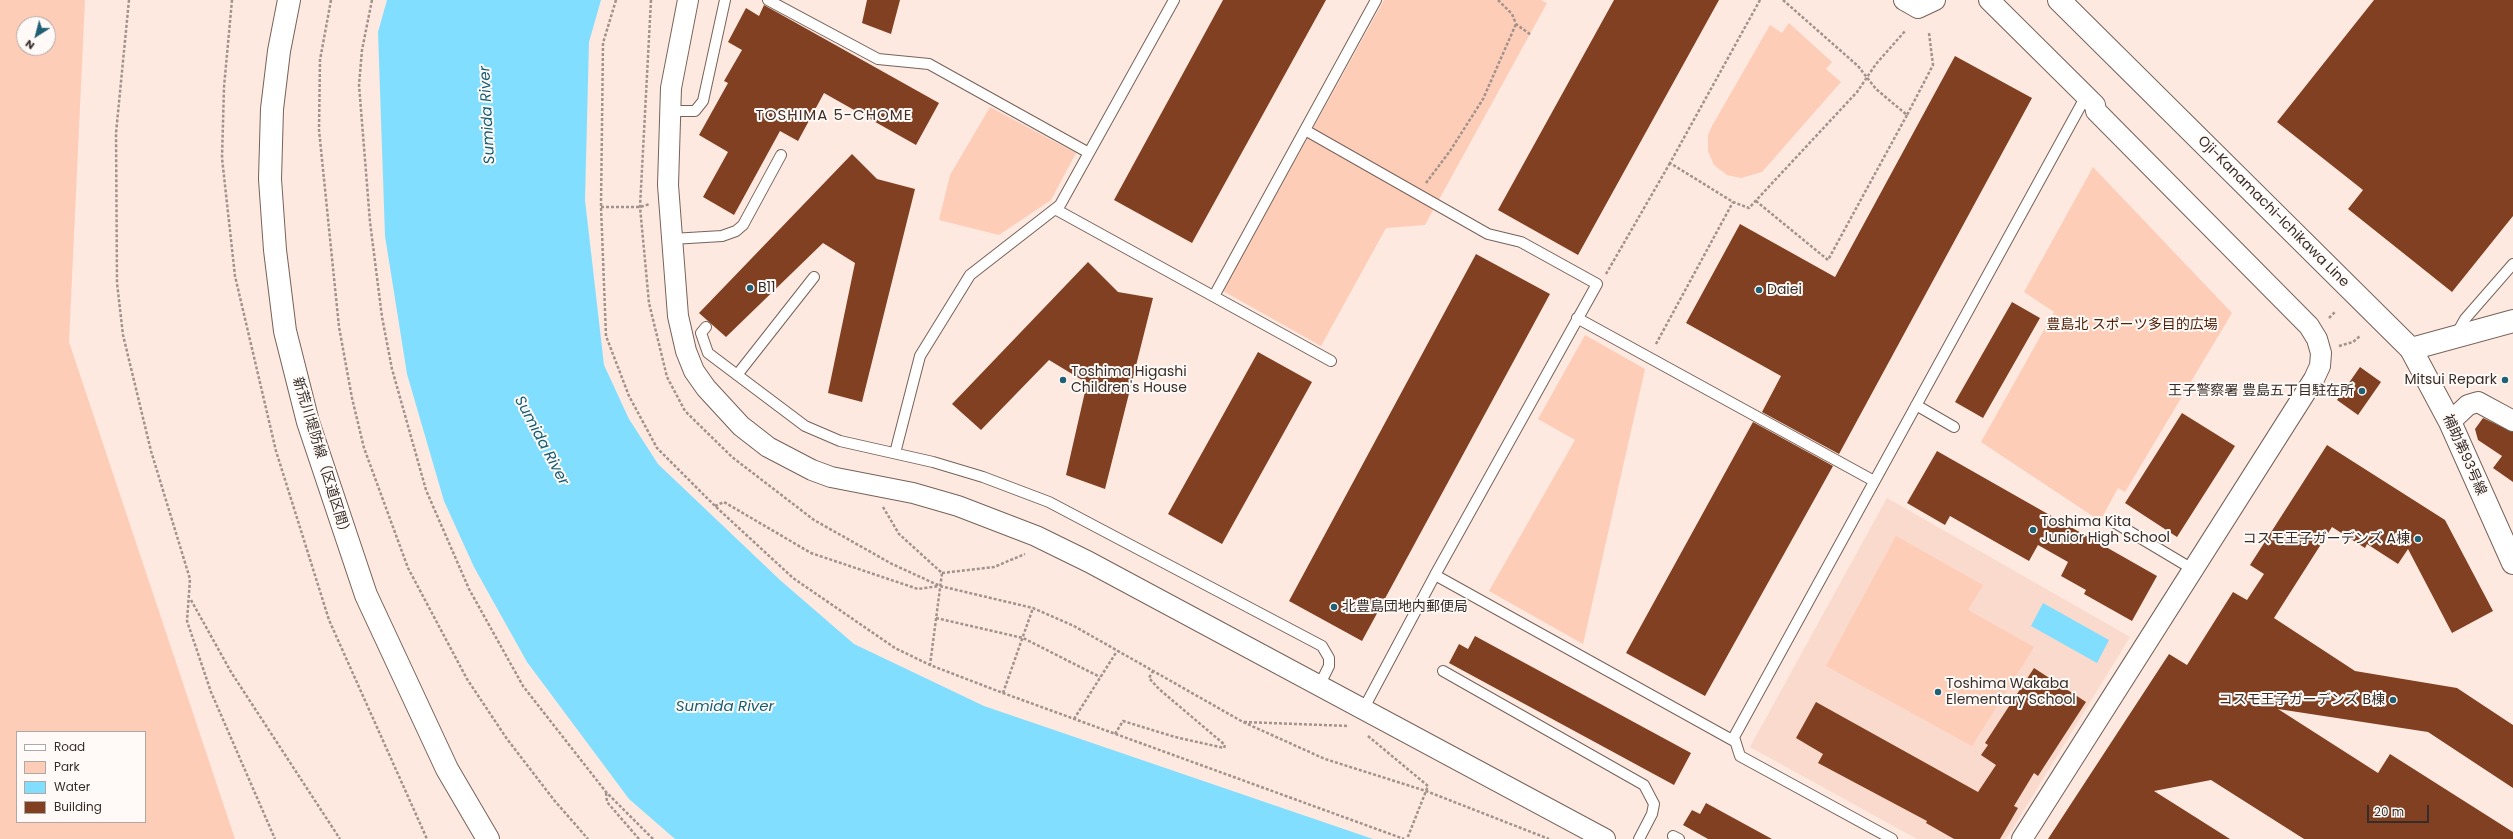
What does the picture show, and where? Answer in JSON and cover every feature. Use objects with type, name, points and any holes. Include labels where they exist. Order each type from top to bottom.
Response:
[{"type":"street","name":"新荒川堤防線（区道区間）","points":[[289,0],[279,51],[272,108],[270,179],[275,250],[285,330],[308,422],[366,595],[447,769],[488,839]]},
{"type":"street","points":[[688,0],[674,65],[670,111],[668,185],[678,316],[686,351],[694,371],[722,407],[741,426],[789,460],[831,476],[883,487],[958,506],[1036,536],[1089,562],[1320,684],[1605,839]]},
{"type":"street","points":[[1904,0],[1918,8],[1935,0]]},
{"type":"street","points":[[1988,0],[2095,105],[2096,111],[2309,326],[2318,339],[2322,353],[2320,366],[2314,379],[2022,839]]},
{"type":"street","name":"Oji-Kanamachi-Ichikawa Line","points":[[2059,0],[2411,349]]},
{"type":"street","points":[[2411,349],[2513,321]]},
{"type":"street","name":"補助第93号線","points":[[2411,349],[2450,422],[2513,563]]},
{"type":"street","points":[[2450,422],[2468,405],[2478,402],[2513,421]]},
{"type":"lane","points":[[670,111],[689,113],[700,107],[703,101],[725,0]]},
{"type":"lane","points":[[768,0],[878,59],[930,64],[1089,153]]},
{"type":"lane","points":[[895,452],[920,356],[970,275],[1060,205],[1174,0]]},
{"type":"lane","points":[[1214,296],[1376,0]]},
{"type":"lane","points":[[1734,741],[1874,481],[2086,96]]},
{"type":"lane","points":[[1305,130],[1488,234],[1521,242],[1596,284],[1435,575],[1364,708]]},
{"type":"lane","points":[[672,239],[722,236],[736,231],[743,225],[781,155]]},
{"type":"lane","points":[[1055,209],[1330,361]]},
{"type":"lane","points":[[2455,337],[2465,319],[2513,264]]},
{"type":"lane","points":[[737,375],[814,277]]},
{"type":"lane","points":[[1577,318],[1874,481]]},
{"type":"lane","points":[[706,327],[701,333],[708,353],[792,419],[816,432],[840,442],[895,452],[983,477],[1044,500],[1313,641],[1326,651],[1329,658],[1329,666],[1320,684]]},
{"type":"lane","points":[[1916,405],[1954,427]]},
{"type":"lane","points":[[2112,521],[2194,570]]},
{"type":"lane","points":[[1435,575],[1734,741],[1740,756],[1892,839]]},
{"type":"lane","points":[[1443,671],[1644,785],[1654,804],[1652,814],[1639,839]]},
{"type":"path","points":[[128,0],[116,132],[118,283],[123,335],[134,385],[170,519],[190,579],[188,621],[211,692],[275,839]]},
{"type":"path","points":[[331,0],[320,60],[319,130],[339,327],[352,398],[364,448],[408,568],[467,679],[507,739],[554,800],[588,839]]},
{"type":"path","points":[[372,0],[362,50],[359,85],[368,206],[382,317],[413,450],[446,542],[468,590],[503,653],[545,717],[606,792],[653,839]]},
{"type":"path","points":[[616,0],[603,43],[601,206],[606,336],[626,389],[658,448],[715,506],[793,578],[895,648],[930,665],[1003,693],[1404,839]]},
{"type":"path","points":[[1498,0],[1512,14],[1516,24],[1531,35]]},
{"type":"path","points":[[1604,277],[1670,163],[1760,0]]},
{"type":"path","points":[[1783,0],[1858,66],[1876,89],[1908,115]]},
{"type":"path","points":[[1417,194],[1450,151],[1483,99],[1516,24]]},
{"type":"path","points":[[1670,163],[1733,202],[1749,208],[1868,79],[1876,64],[1906,30]]},
{"type":"path","points":[[1756,201],[1828,260],[1908,115],[1933,65],[1929,33]]},
{"type":"path","points":[[1653,348],[1733,202]]},
{"type":"path","points":[[601,206],[640,207]]},
{"type":"path","points":[[2339,347],[2353,342],[2360,336]]},
{"type":"path","points":[[883,487],[881,503],[899,534],[942,573],[994,567],[1028,552],[1036,536]]},
{"type":"path","points":[[715,506],[724,502],[811,553],[918,589],[940,586]]},
{"type":"path","points":[[930,665],[942,573]]},
{"type":"path","points":[[190,600],[231,672],[340,839]]},
{"type":"path","points":[[1003,693],[1033,608]]},
{"type":"path","points":[[936,618],[1022,638],[1100,677]]},
{"type":"path","points":[[1074,719],[1117,650]]},
{"type":"path","points":[[1115,734],[1123,721],[1224,748],[1225,745],[1159,689],[1149,678],[1153,672]]},
{"type":"path","points":[[1243,722],[1355,726],[1364,708]]},
{"type":"path","points":[[1367,736],[1428,786],[1407,839]]},
{"type":"path","points":[[606,792],[607,802],[639,839]]},
{"type":"shaded area","name":"Toshima Wakaba Elementary School","points":[[1887,498],[2130,637],[2006,839],[1917,839],[1750,747]]},
{"type":"green space","points":[[0,0],[85,0],[69,342],[235,839],[0,839]]},
{"type":"green space","points":[[1384,0],[1541,0],[1547,3],[1425,225],[1386,228],[1321,346],[1223,291]]},
{"type":"green space","points":[[1789,23],[1832,62],[1826,69],[1841,82],[1762,172],[1741,178],[1727,175],[1714,165],[1708,151],[1708,135],[1770,25],[1782,33]]},
{"type":"green space","points":[[990,107],[1076,153],[1051,200],[999,235],[939,220],[950,175]]},
{"type":"green space","name":"豊島北 スポーツ多目的広場","points":[[2093,167],[2232,313],[2125,492],[2118,488],[2100,521],[1981,442],[2054,312],[2024,292]]},
{"type":"green space","points":[[1585,335],[1645,369],[1583,644],[1489,591],[1575,440],[1538,419]]},
{"type":"green space","points":[[1896,536],[1983,585],[1968,610],[2034,647],[1972,746],[1826,666]]},
{"type":"water","name":"Sumida River","points":[[387,0],[601,0],[589,42],[585,200],[604,365],[629,419],[658,464],[780,580],[854,644],[984,706],[1373,839],[675,839],[629,799],[527,662],[474,567],[444,501],[407,374],[385,236],[378,32]]},
{"type":"water","points":[[2043,603],[2109,640],[2097,663],[2031,626]]},
{"type":"building","points":[[867,0],[900,0],[891,34],[862,23]]},
{"type":"building","points":[[1223,0],[1326,0],[1192,243],[1114,200]]},
{"type":"building","points":[[1614,0],[1719,0],[1578,255],[1498,210]]},
{"type":"building","points":[[2374,0],[2513,0],[2513,216],[2452,292],[2348,209],[2363,190],[2277,122]]},
{"type":"building","points":[[764,5],[939,103],[916,145],[824,93],[798,141],[780,131],[734,215],[703,197],[728,152],[699,135],[728,83],[724,81],[742,50],[728,42],[746,8],[759,16]]},
{"type":"building","points":[[1955,56],[2032,98],[1839,454],[1762,412],[1781,376],[1686,323],[1740,224],[1835,277]]},
{"type":"building","name":"B11","points":[[852,154],[877,179],[915,189],[862,402],[828,393],[855,263],[823,243],[726,337],[699,313]]},
{"type":"building","points":[[1476,254],[1550,294],[1362,641],[1289,601]]},
{"type":"building","points":[[1088,262],[1118,292],[1153,298],[1105,489],[1066,475],[1087,383],[1049,360],[981,430],[952,404]]},
{"type":"building","points":[[2012,302],[2040,318],[1983,418],[1955,402]]},
{"type":"building","points":[[1258,352],[1312,382],[1222,544],[1168,514]]},
{"type":"building","points":[[2360,367],[2381,382],[2358,415],[2337,400]]},
{"type":"building","points":[[2182,413],[2235,446],[2177,537],[2125,503]]},
{"type":"building","points":[[2483,418],[2513,432],[2513,482],[2493,468],[2502,456],[2478,440],[2475,429]]},
{"type":"building","points":[[1753,422],[1833,466],[1705,696],[1626,653]]},
{"type":"building","points":[[2327,445],[2445,520],[2493,611],[2452,633],[2408,549],[2398,564],[2367,544],[2365,548],[2332,527],[2274,618],[2355,671],[2457,688],[2513,725],[2513,788],[2428,732],[2278,709],[2378,773],[2390,754],[2513,832],[2513,839],[2304,839],[2211,780],[2154,791],[2230,839],[2048,839],[2169,654],[2187,665],[2233,592],[2247,600],[2264,574],[2250,565]]},
{"type":"building","points":[[1937,451],[2157,576],[2132,621],[2084,594],[2086,590],[2061,576],[2068,562],[2038,545],[2029,561],[1950,516],[1945,525],[1907,503]]},
{"type":"building","points":[[1475,636],[1691,753],[1674,785],[1449,663],[1459,644],[1468,649]]},
{"type":"building","points":[[2034,668],[2086,702],[2038,776],[2034,773],[2014,806],[2018,808],[2000,839],[1954,839],[1926,823],[1927,821],[1818,763],[1823,754],[1796,738],[1816,702],[1978,792],[1996,765],[1981,755],[1988,745],[1985,743]]},
{"type":"building","points":[[1706,803],[1772,839],[1708,839],[1683,825],[1692,810],[1700,814]]},
{"type":"place","name":"B11","points":[[750,288]]},
{"type":"place","name":"Daiei","points":[[1759,290]]},
{"type":"place","name":"Toshima Higashi Children's House","points":[[1063,380]]},
{"type":"place","name":"Mitsui Repark","points":[[2505,380]]},
{"type":"place","name":"王子警察署 豊島五丁目駐在所","points":[[2362,391]]},
{"type":"place","name":"Toshima Kita Junior High School","points":[[2033,530]]},
{"type":"place","name":"コスモ王子ガーデンズ A棟","points":[[2418,539]]},
{"type":"place","name":"北豊島団地内郵便局","points":[[1334,607]]},
{"type":"place","name":"Toshima Wakaba Elementary School","points":[[1938,692]]},
{"type":"place","name":"コスモ王子ガーデンズ B棟","points":[[2393,700]]},
{"type":"district","name":"TOSHIMA 5-CHOME","points":[[834,116]]}]
